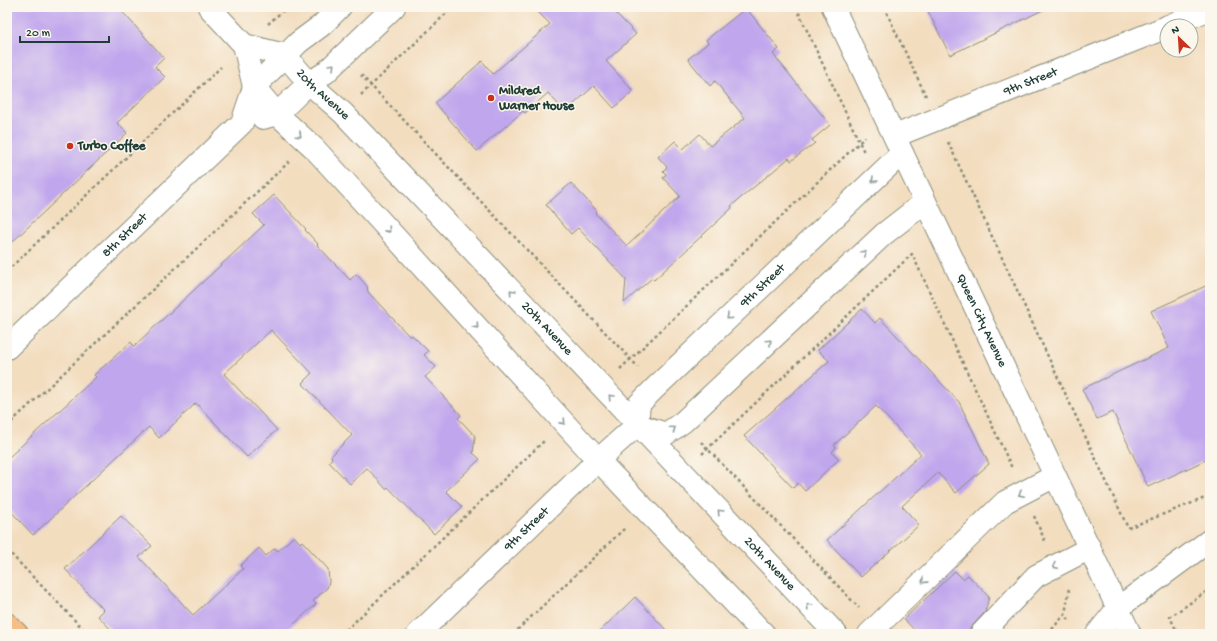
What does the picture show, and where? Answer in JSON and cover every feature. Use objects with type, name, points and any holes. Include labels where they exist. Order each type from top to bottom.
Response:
[{"type":"main road","points":[[7,624],[17,634]]},
{"type":"street","points":[[208,7],[244,45],[254,87],[277,114],[309,144],[598,460],[764,634]]},
{"type":"street","name":"8th Street","points":[[7,348],[242,123],[254,87],[285,55],[340,7]]},
{"type":"street","points":[[277,114],[309,82],[325,73],[394,7]]},
{"type":"street","name":"Queen City Avenue","points":[[833,7],[924,202],[1130,634]]},
{"type":"street","name":"9th Street","points":[[1188,18],[1210,9]]},
{"type":"street","name":"9th Street","points":[[418,634],[598,460],[637,425],[639,404],[898,144],[937,119],[1159,30]]},
{"type":"street","points":[[244,45],[285,55]]},
{"type":"street","name":"20th Avenue","points":[[285,55],[309,82],[343,113],[682,473],[836,634]]},
{"type":"street","name":"8th Street","points":[[242,123],[277,114]]},
{"type":"street","points":[[637,425],[666,434],[683,422],[884,234],[924,202]]},
{"type":"street","points":[[873,630],[1005,502],[1055,476]]},
{"type":"street","points":[[1097,634],[1118,608],[1210,540]]},
{"type":"street","points":[[981,634],[1036,576],[1090,548]]},
{"type":"path","points":[[343,113],[453,7]]},
{"type":"path","points":[[796,7],[866,156]]},
{"type":"path","points":[[884,7],[1128,528],[1210,496]]},
{"type":"path","points":[[7,426],[309,144]]},
{"type":"path","points":[[682,473],[912,254],[1069,591],[1065,614],[1048,634]]},
{"type":"path","points":[[697,438],[873,630]]},
{"type":"path","points":[[513,634],[645,508]]},
{"type":"path","points":[[7,550],[88,634]]},
{"type":"path","points":[[1178,634],[1170,617],[1210,589]]},
{"type":"path","points":[[1065,614],[1069,620]]},
{"type":"building","points":[[7,7],[118,7],[164,58],[155,67],[165,77],[117,123],[127,133],[7,247]]},
{"type":"building","points":[[533,7],[610,7],[636,34],[606,61],[633,91],[614,108],[594,86],[565,112],[548,93],[525,113],[523,111],[477,151],[435,103],[482,61],[493,74],[550,24]]},
{"type":"building","points":[[926,7],[1049,7],[950,55]]},
{"type":"building","points":[[746,8],[779,49],[773,54],[830,125],[812,140],[815,143],[791,161],[789,158],[731,206],[732,208],[654,280],[652,278],[624,303],[626,279],[578,228],[571,234],[546,205],[571,183],[597,211],[595,213],[627,246],[680,196],[663,178],[666,174],[663,171],[667,167],[658,157],[675,141],[683,149],[700,134],[710,146],[745,118],[715,81],[710,86],[688,59],[708,43],[706,40]]},
{"type":"building","points":[[274,195],[306,229],[305,230],[318,244],[317,245],[350,280],[356,274],[367,286],[368,292],[410,337],[412,335],[428,351],[424,355],[436,367],[425,377],[461,415],[458,418],[475,436],[473,453],[480,459],[446,491],[462,507],[434,534],[388,487],[386,489],[367,468],[350,484],[329,462],[332,458],[331,456],[352,435],[302,383],[312,373],[271,330],[224,374],[277,430],[247,457],[196,403],[159,438],[149,427],[33,535],[7,507],[7,459],[96,377],[94,375],[131,342],[134,346],[264,225],[253,214]]},
{"type":"building","points":[[1210,284],[1210,458],[1148,487],[1113,412],[1097,419],[1082,389],[1169,348],[1151,311]]},
{"type":"building","points":[[862,309],[875,323],[880,318],[959,402],[989,464],[956,493],[938,473],[902,506],[919,525],[861,577],[827,540],[921,454],[876,406],[834,445],[836,447],[832,452],[839,459],[805,491],[798,483],[793,488],[744,436],[829,361],[818,350]]},
{"type":"building","points":[[121,516],[152,546],[139,557],[193,615],[243,569],[240,566],[259,548],[266,556],[275,548],[278,551],[294,536],[300,543],[302,541],[328,569],[329,582],[327,588],[313,601],[316,604],[283,634],[115,634],[98,616],[104,610],[65,569]]},
{"type":"building","points":[[955,571],[963,579],[968,575],[989,597],[985,612],[965,634],[918,634],[904,619]]},
{"type":"building","points":[[635,597],[670,634],[597,634]]},
{"type":"place","name":"Mildred Warner House","points":[[491,98]]},
{"type":"place","name":"Turbo Coffee","points":[[70,146]]}]
